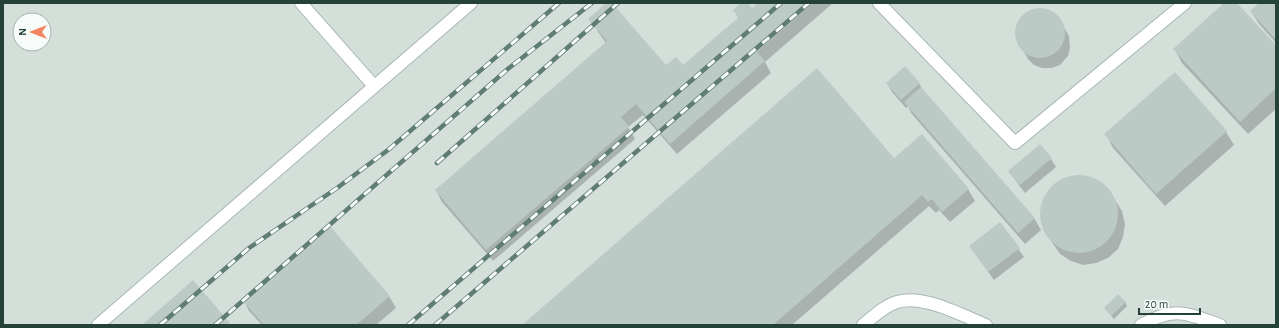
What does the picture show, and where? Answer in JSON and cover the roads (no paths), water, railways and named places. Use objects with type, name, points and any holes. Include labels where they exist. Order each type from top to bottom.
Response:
[{"type":"lane","points":[[301,3],[374,86]]},
{"type":"lane","points":[[98,325],[471,3]]},
{"type":"lane","points":[[879,3],[1015,143],[1185,3]]},
{"type":"lane","points":[[863,325],[881,310],[895,302],[910,299],[943,308],[986,325]]},
{"type":"lane","points":[[1141,325],[1158,316],[1174,313],[1194,316],[1220,325]]},
{"type":"railway","points":[[160,325],[249,248],[337,188],[388,150],[559,3]]},
{"type":"railway","points":[[215,325],[509,68],[592,3]]},
{"type":"railway","points":[[437,163],[618,3]]},
{"type":"railway","points":[[408,325],[781,3]]},
{"type":"railway","points":[[435,325],[809,3]]}]
